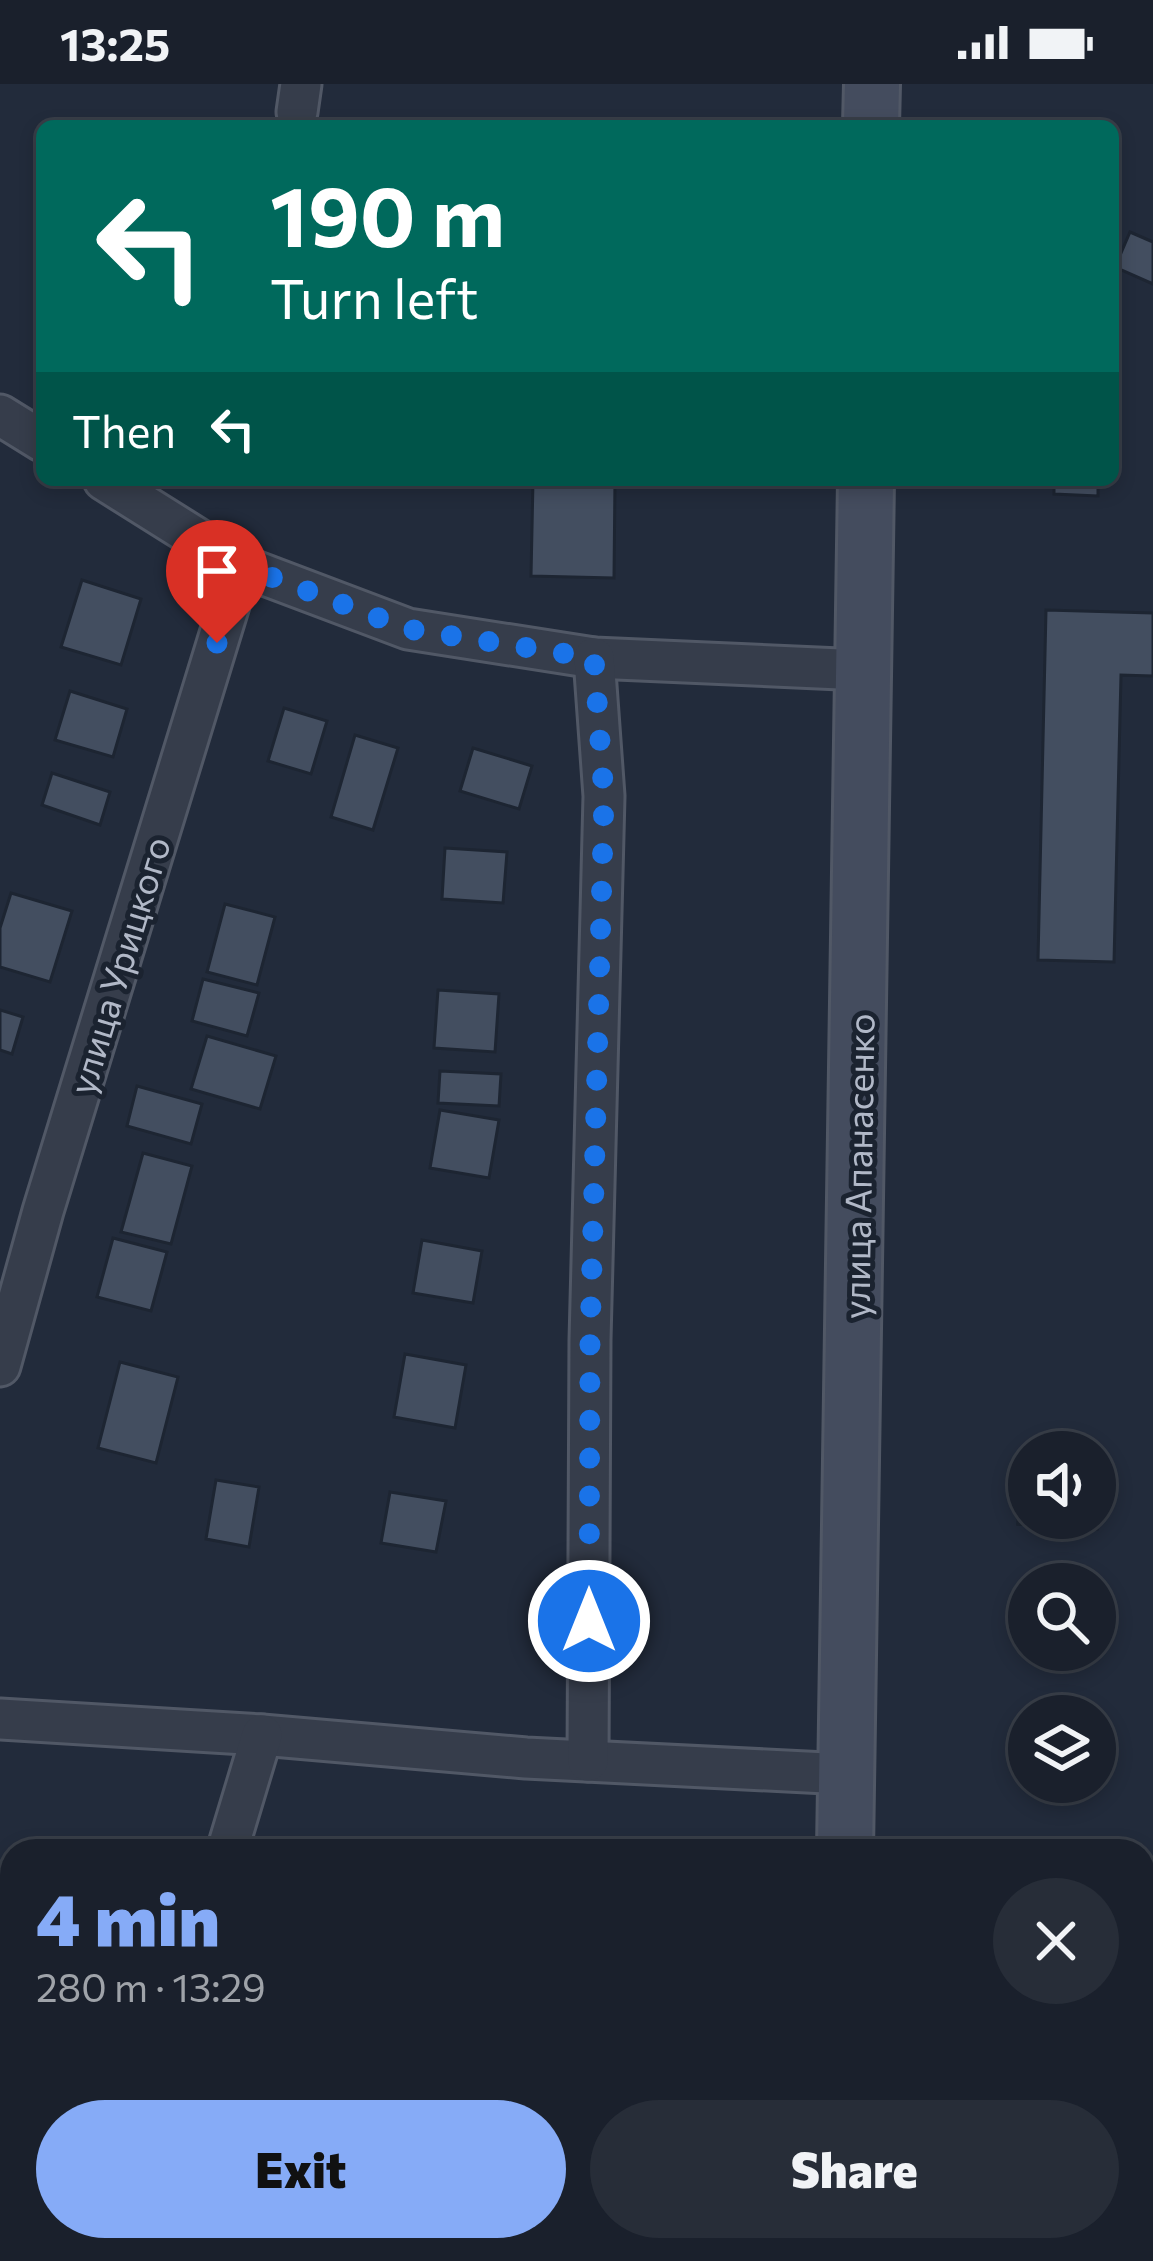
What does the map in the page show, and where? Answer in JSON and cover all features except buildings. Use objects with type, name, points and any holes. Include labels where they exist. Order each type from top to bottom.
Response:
[{"type":"main road","points":[[872,84],[872,120]]},
{"type":"main road","name":"улица Апанасенко","points":[[845,1839],[866,486]]},
{"type":"street","points":[[0,415],[36,437]]},
{"type":"street","points":[[114,486],[242,566],[408,629],[594,658],[863,670]]},
{"type":"street","name":"улица Урицкого","points":[[0,1366],[43,1211],[242,566]]},
{"type":"street","points":[[588,1761],[590,1340],[604,796],[594,658]]},
{"type":"street","points":[[0,1719],[588,1761],[846,1774]]},
{"type":"street","points":[[231,1839],[262,1735]]},
{"type":"route","points":[[217,643],[242,566],[408,629],[594,658],[604,796],[590,1340],[589,1621]]}]
